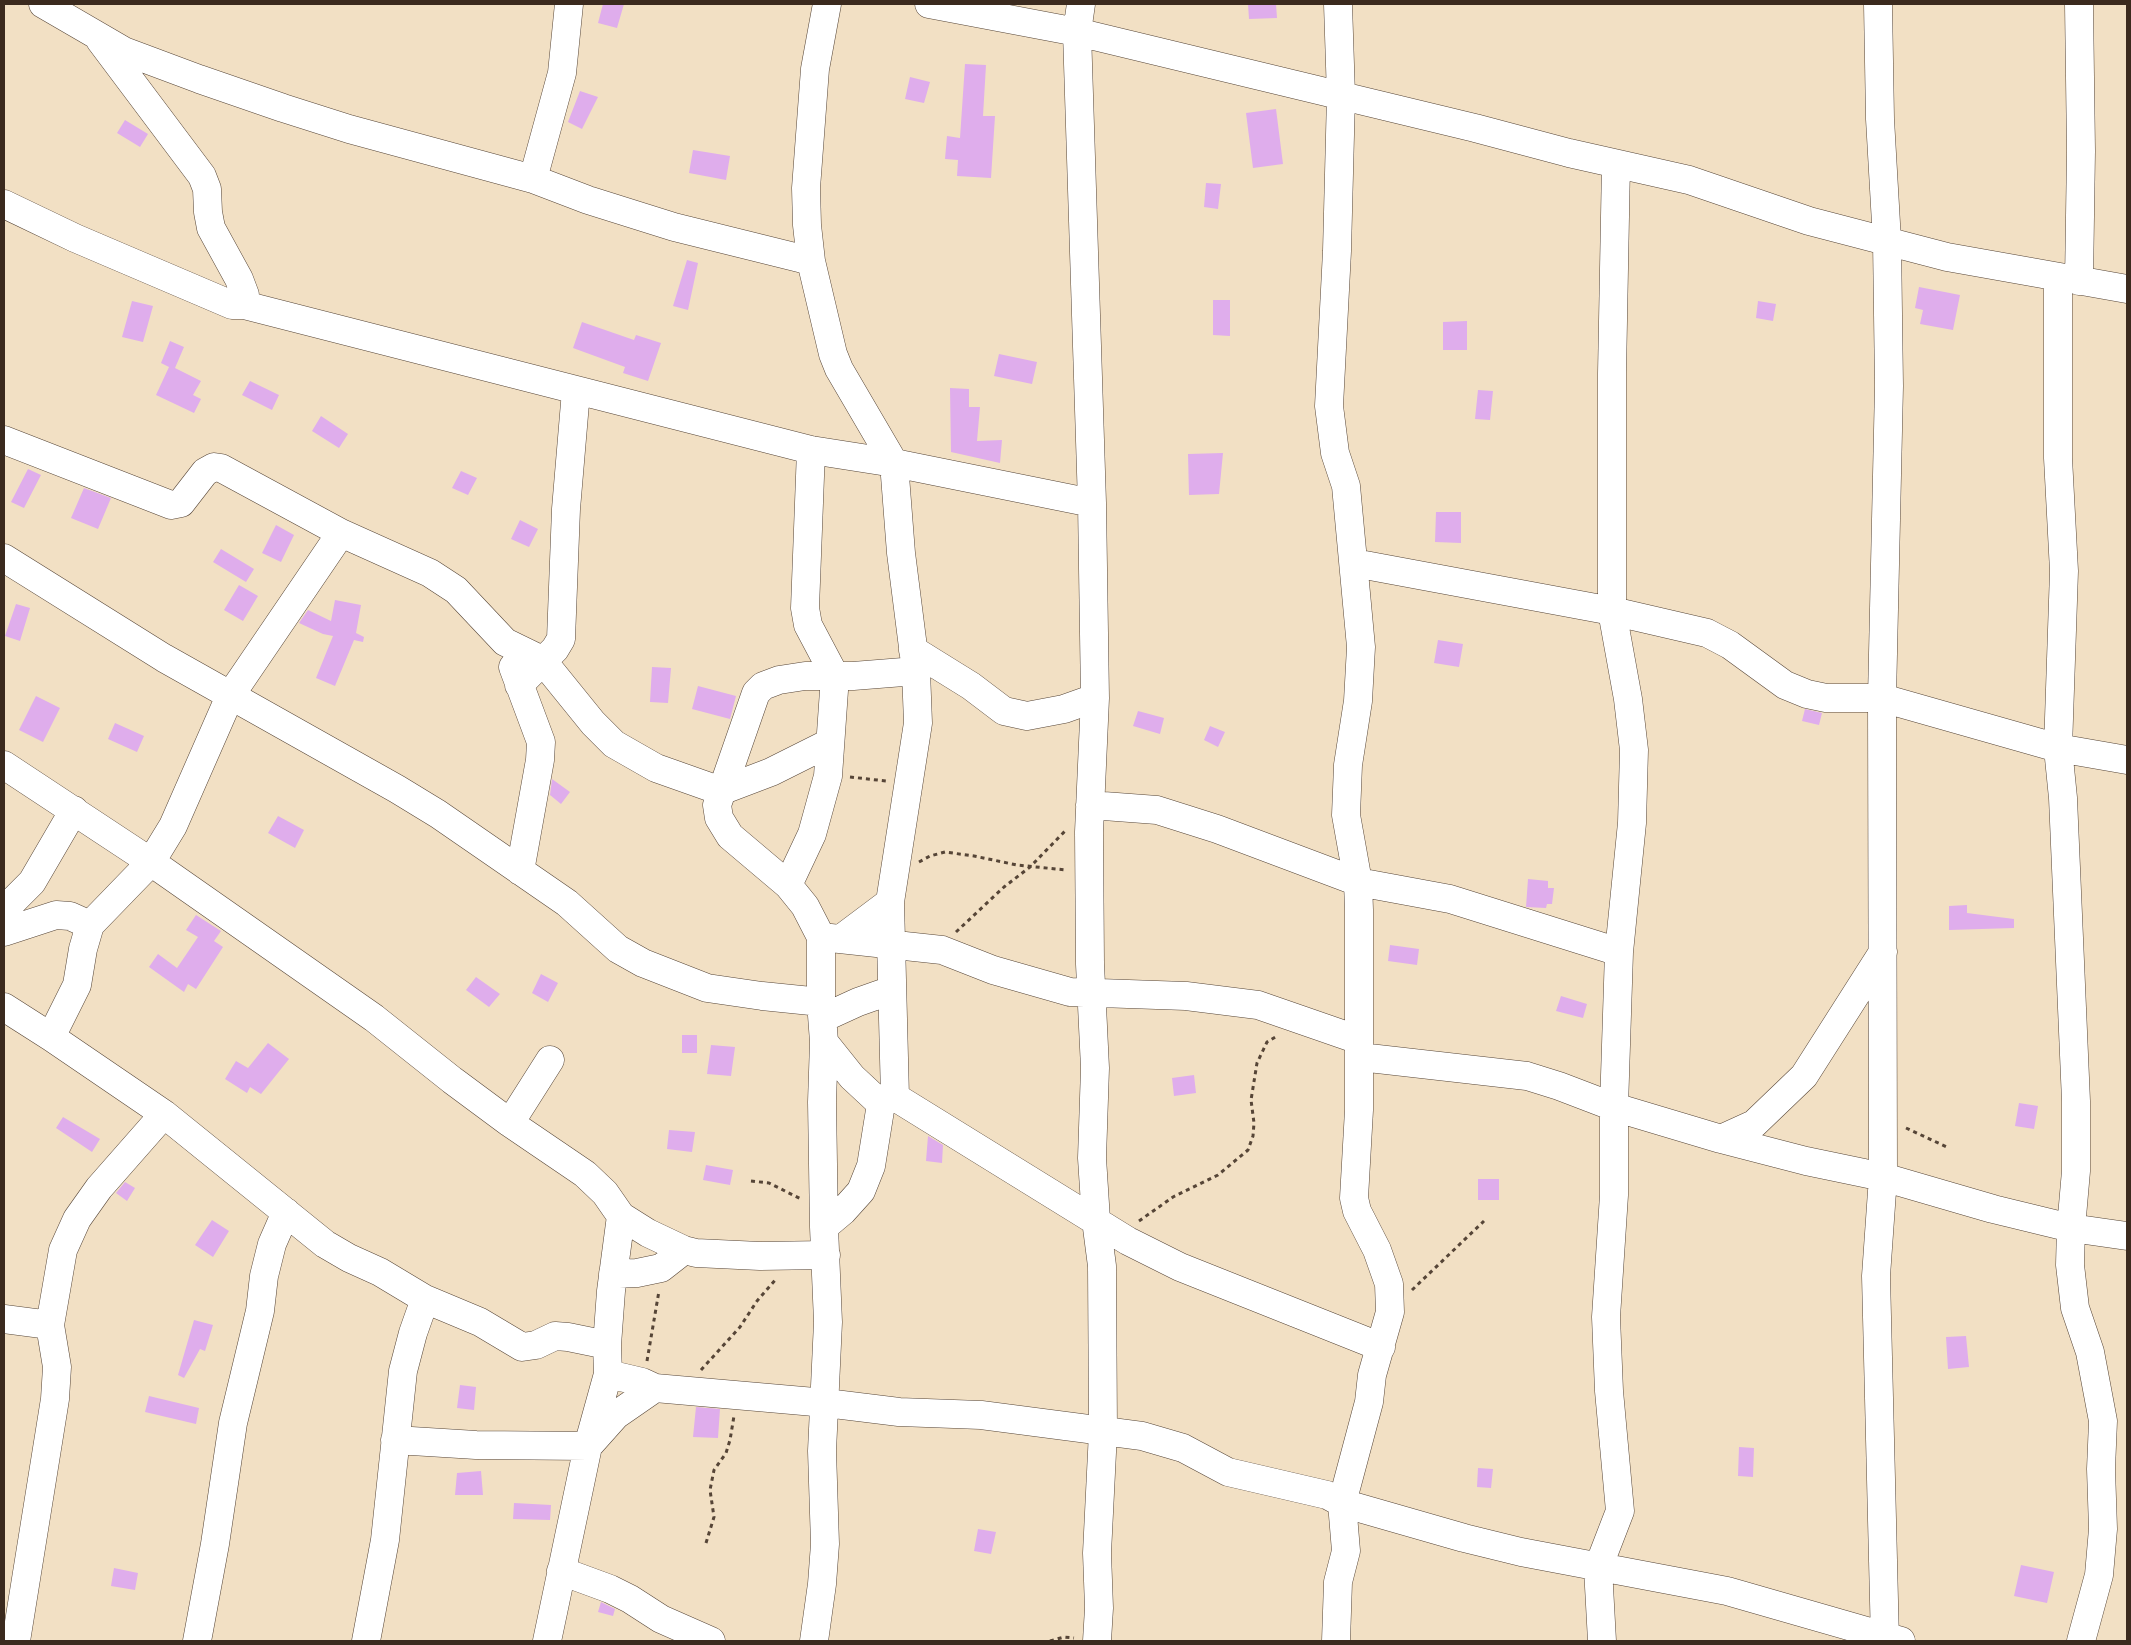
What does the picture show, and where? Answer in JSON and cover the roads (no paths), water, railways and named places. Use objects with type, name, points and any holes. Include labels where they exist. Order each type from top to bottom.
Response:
[{"type":"street","points":[[43,4],[132,54],[302,114],[349,129],[533,179],[588,200],[674,227],[812,261]]},
{"type":"street","points":[[533,179],[562,73],[568,4]]},
{"type":"street","points":[[824,1221],[843,1211],[861,1191],[871,1166],[888,1100],[892,990],[892,889],[918,723],[915,660],[901,553],[894,463],[839,369],[833,354],[812,261],[807,225],[806,188],[815,70],[827,4]]},
{"type":"street","points":[[929,4],[1077,32],[1616,164],[1689,180],[1808,221],[1946,257],[2127,290]]},
{"type":"street","points":[[1080,4],[1077,32],[1092,503],[1095,698],[1090,805],[1092,992],[1095,1068],[1092,1158],[1096,1220],[1102,1266],[1103,1432],[1097,1553],[1099,1608],[1097,1641]]},
{"type":"street","points":[[1336,1641],[1338,1582],[1346,1551],[1342,1503],[1369,1402],[1372,1375],[1382,1347],[1390,1312],[1389,1284],[1376,1250],[1357,1211],[1354,1198],[1360,1049],[1358,882],[1346,815],[1348,765],[1358,701],[1361,647],[1346,486],[1335,453],[1329,406],[1337,251],[1341,96],[1338,4]]},
{"type":"street","points":[[608,1374],[649,1385],[685,1390],[826,1402],[899,1412],[981,1415],[1142,1436],[1183,1448],[1228,1472],[1327,1495],[1342,1503],[1498,1547],[1576,1561],[1598,1568],[1728,1591],[1890,1640],[1876,1276],[1882,1177],[1883,1117],[1882,698],[1889,386],[1887,241],[1880,119],[1878,4]]},
{"type":"street","points":[[2079,4],[2081,151],[2069,279],[2058,458],[2064,571],[2058,748],[2063,798],[2076,1101],[2076,1171],[2070,1265],[2075,1308],[2090,1352],[2103,1421],[2101,1469],[2104,1529],[2099,1575],[2081,1641]]},
{"type":"street","points":[[94,34],[202,176],[208,189],[208,212],[211,228],[240,279],[245,295],[244,305]]},
{"type":"street","points":[[1602,1641],[1598,1568],[1620,1511],[1609,1391],[1606,1317],[1614,1195],[1614,1107],[1619,952],[1632,823],[1634,750],[1628,699],[1612,611],[1612,374],[1616,164]]},
{"type":"street","points":[[4,204],[75,238],[232,304],[244,305],[811,450],[894,463],[1092,503]]},
{"type":"street","points":[[519,684],[555,649],[563,629],[566,508],[576,391]]},
{"type":"street","points":[[4,440],[171,505],[181,503],[205,472],[214,467],[222,468],[341,534],[430,572],[456,590],[505,642],[542,660],[593,723],[614,744],[656,768],[721,791],[770,772],[829,743]]},
{"type":"street","points":[[788,885],[812,834],[828,776],[835,676],[808,625],[805,608],[811,450]]},
{"type":"street","points":[[51,1037],[77,985],[83,949],[90,925],[151,862],[173,826],[230,696],[341,534]]},
{"type":"street","points":[[4,558],[164,658],[438,814],[567,903],[618,949],[643,963],[707,988],[762,996],[823,1021],[852,1077],[888,1100],[1000,1163],[1125,1239],[1180,1267],[1382,1347]]},
{"type":"street","points":[[1354,563],[1612,611],[1706,632],[1730,645],[1785,685],[1807,694],[1826,698],[1882,698],[2058,748],[2127,760]]},
{"type":"street","points":[[505,642],[541,742],[520,871]]},
{"type":"street","points":[[915,660],[971,686],[1004,711],[1027,716],[1064,709],[1095,698]]},
{"type":"street","points":[[915,660],[890,674],[805,676],[779,680],[763,686],[756,693],[721,791],[717,805],[719,818],[730,836],[788,885],[832,938],[942,950],[993,970],[1070,992],[1186,996],[1258,1005],[1302,1020],[1360,1049],[1527,1076],[1614,1107],[1721,1139],[1806,1161],[1882,1177],[1993,1209],[2071,1228],[2127,1236]]},
{"type":"street","points":[[4,765],[151,862],[374,1018],[510,1123],[585,1174],[604,1193],[622,1216],[648,1233],[684,1250],[723,1255],[826,1255]]},
{"type":"street","points":[[1090,805],[1157,810],[1217,829],[1358,882],[1450,899],[1619,952]]},
{"type":"street","points":[[4,910],[32,882],[74,810]]},
{"type":"street","points":[[814,1641],[822,1584],[825,1544],[822,1451],[826,1402],[828,1322],[822,1102],[823,1021],[832,938],[892,889]]},
{"type":"street","points":[[4,932],[56,915],[70,916],[90,925]]},
{"type":"street","points":[[1721,1139],[1754,1124],[1804,1076],[1883,952]]},
{"type":"street","points":[[823,1021],[858,1002],[892,990]]},
{"type":"street","points":[[4,1007],[164,1114],[325,1244],[380,1272],[425,1299],[480,1322],[522,1347],[536,1346],[555,1336],[607,1345]]},
{"type":"street","points":[[510,1123],[550,1060]]},
{"type":"street","points":[[16,1641],[55,1399],[57,1367],[50,1325],[63,1250],[77,1219],[99,1188],[164,1114]]},
{"type":"street","points":[[197,1641],[215,1544],[233,1423],[260,1310],[264,1276],[270,1252],[286,1212]]},
{"type":"street","points":[[547,1641],[588,1446],[608,1374],[607,1345],[613,1274],[622,1216]]},
{"type":"street","points":[[1102,1266],[1125,1239]]},
{"type":"street","points":[[613,1274],[637,1273],[662,1268],[684,1250]]},
{"type":"street","points":[[366,1641],[385,1540],[403,1371],[413,1333],[425,1299]]},
{"type":"street","points":[[4,1319],[50,1325]]},
{"type":"street","points":[[395,1440],[476,1445],[588,1446],[616,1415],[649,1385]]},
{"type":"street","points":[[561,1572],[610,1589],[630,1599],[661,1619],[711,1641]]}]
